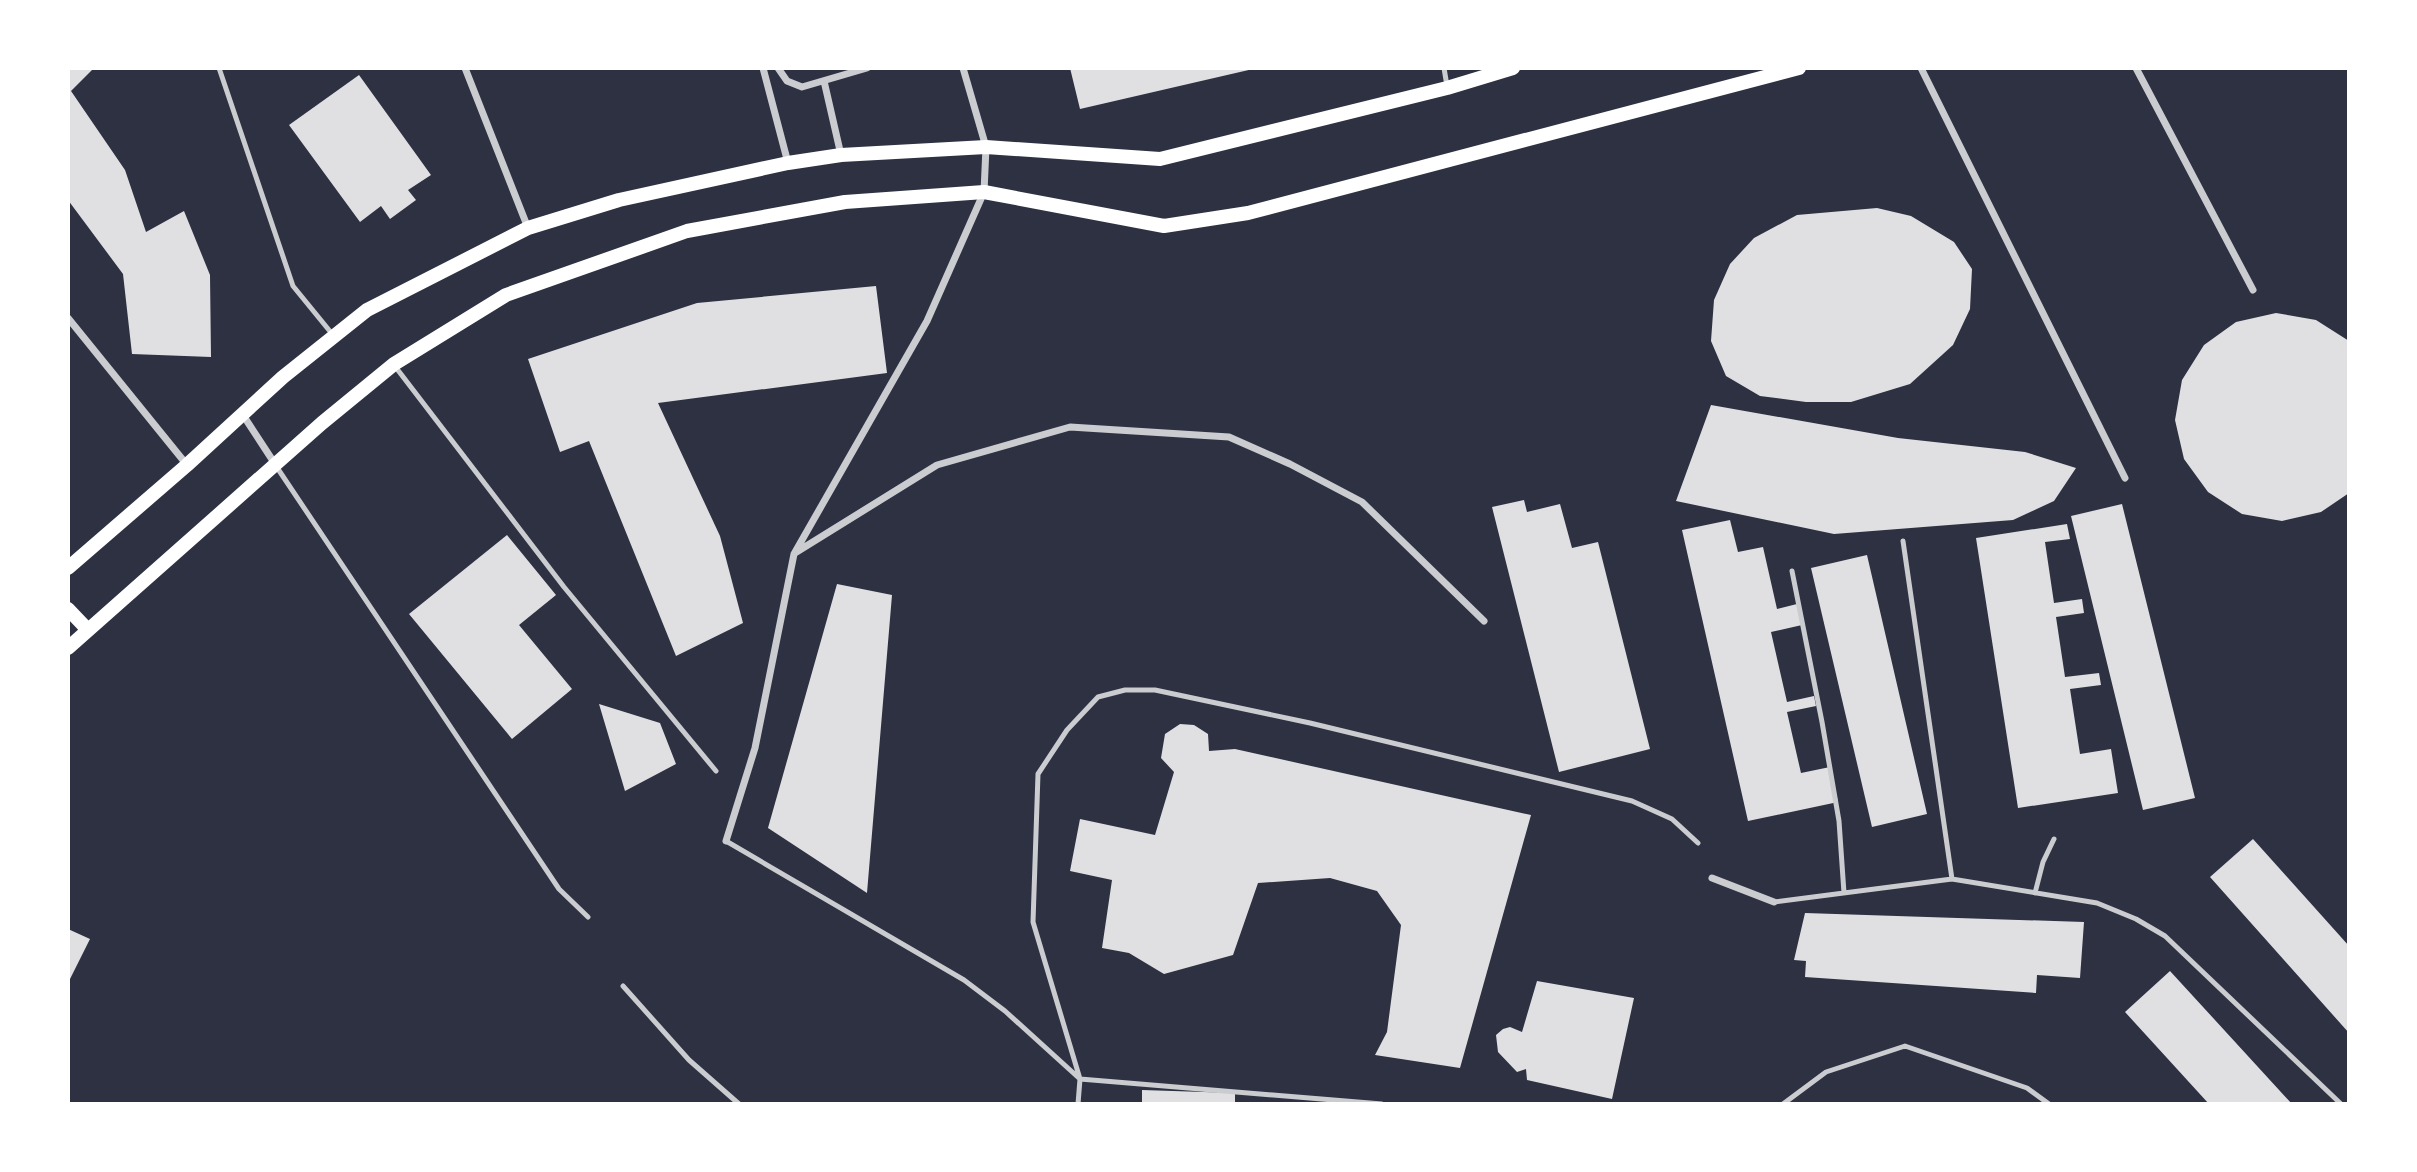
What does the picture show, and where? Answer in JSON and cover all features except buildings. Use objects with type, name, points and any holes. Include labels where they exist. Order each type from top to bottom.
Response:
[{"type":"main road","points":[[68,568],[283,377],[367,310],[528,228],[618,200],[788,163],[841,155],[986,147],[1160,159],[1447,88],[1513,68]]},
{"type":"main road","points":[[68,648],[275,464],[394,364],[506,295],[687,231],[845,202],[984,192],[1164,226],[1248,213],[1798,68]]},
{"type":"main road","points":[[68,609],[88,630]]},
{"type":"street","points":[[465,68],[528,228]]},
{"type":"street","points":[[763,68],[788,163]]},
{"type":"street","points":[[778,68],[787,81],[802,87],[867,68]]},
{"type":"street","points":[[726,841],[755,748],[794,554],[927,321],[984,192],[986,147],[963,68]]},
{"type":"street","points":[[1921,68],[2125,478]]},
{"type":"street","points":[[2136,68],[2252,290]]},
{"type":"street","points":[[824,81],[841,155]]},
{"type":"street","points":[[68,318],[187,465]]},
{"type":"street","points":[[243,415],[275,464]]},
{"type":"street","points":[[794,554],[937,465],[1070,427],[1229,437],[1290,464],[1362,502],[1484,621]]},
{"type":"street","points":[[1712,878],[1773,902]]},
{"type":"lane","points":[[219,68],[293,286],[335,337]]},
{"type":"lane","points":[[1444,68],[1447,88]]},
{"type":"lane","points":[[394,364],[564,587],[716,771]]},
{"type":"lane","points":[[275,464],[559,889],[588,917]]},
{"type":"lane","points":[[1903,541],[1952,879]]},
{"type":"lane","points":[[1792,571],[1839,821],[1844,893]]},
{"type":"lane","points":[[1078,1104],[1080,1079],[1033,922],[1038,774],[1066,730],[1098,697],[1125,690],[1155,690],[1310,723],[1632,801],[1672,819],[1698,843]]},
{"type":"lane","points":[[2035,893],[2043,862],[2054,839]]},
{"type":"lane","points":[[726,841],[964,980],[1005,1011],[1080,1079],[1382,1104]]},
{"type":"lane","points":[[1773,902],[1952,879],[2097,903],[2136,919],[2165,936],[2341,1104]]},
{"type":"lane","points":[[623,986],[688,1060],[739,1104]]},
{"type":"lane","points":[[1783,1104],[1826,1072],[1905,1046],[2027,1088],[2049,1104]]}]
